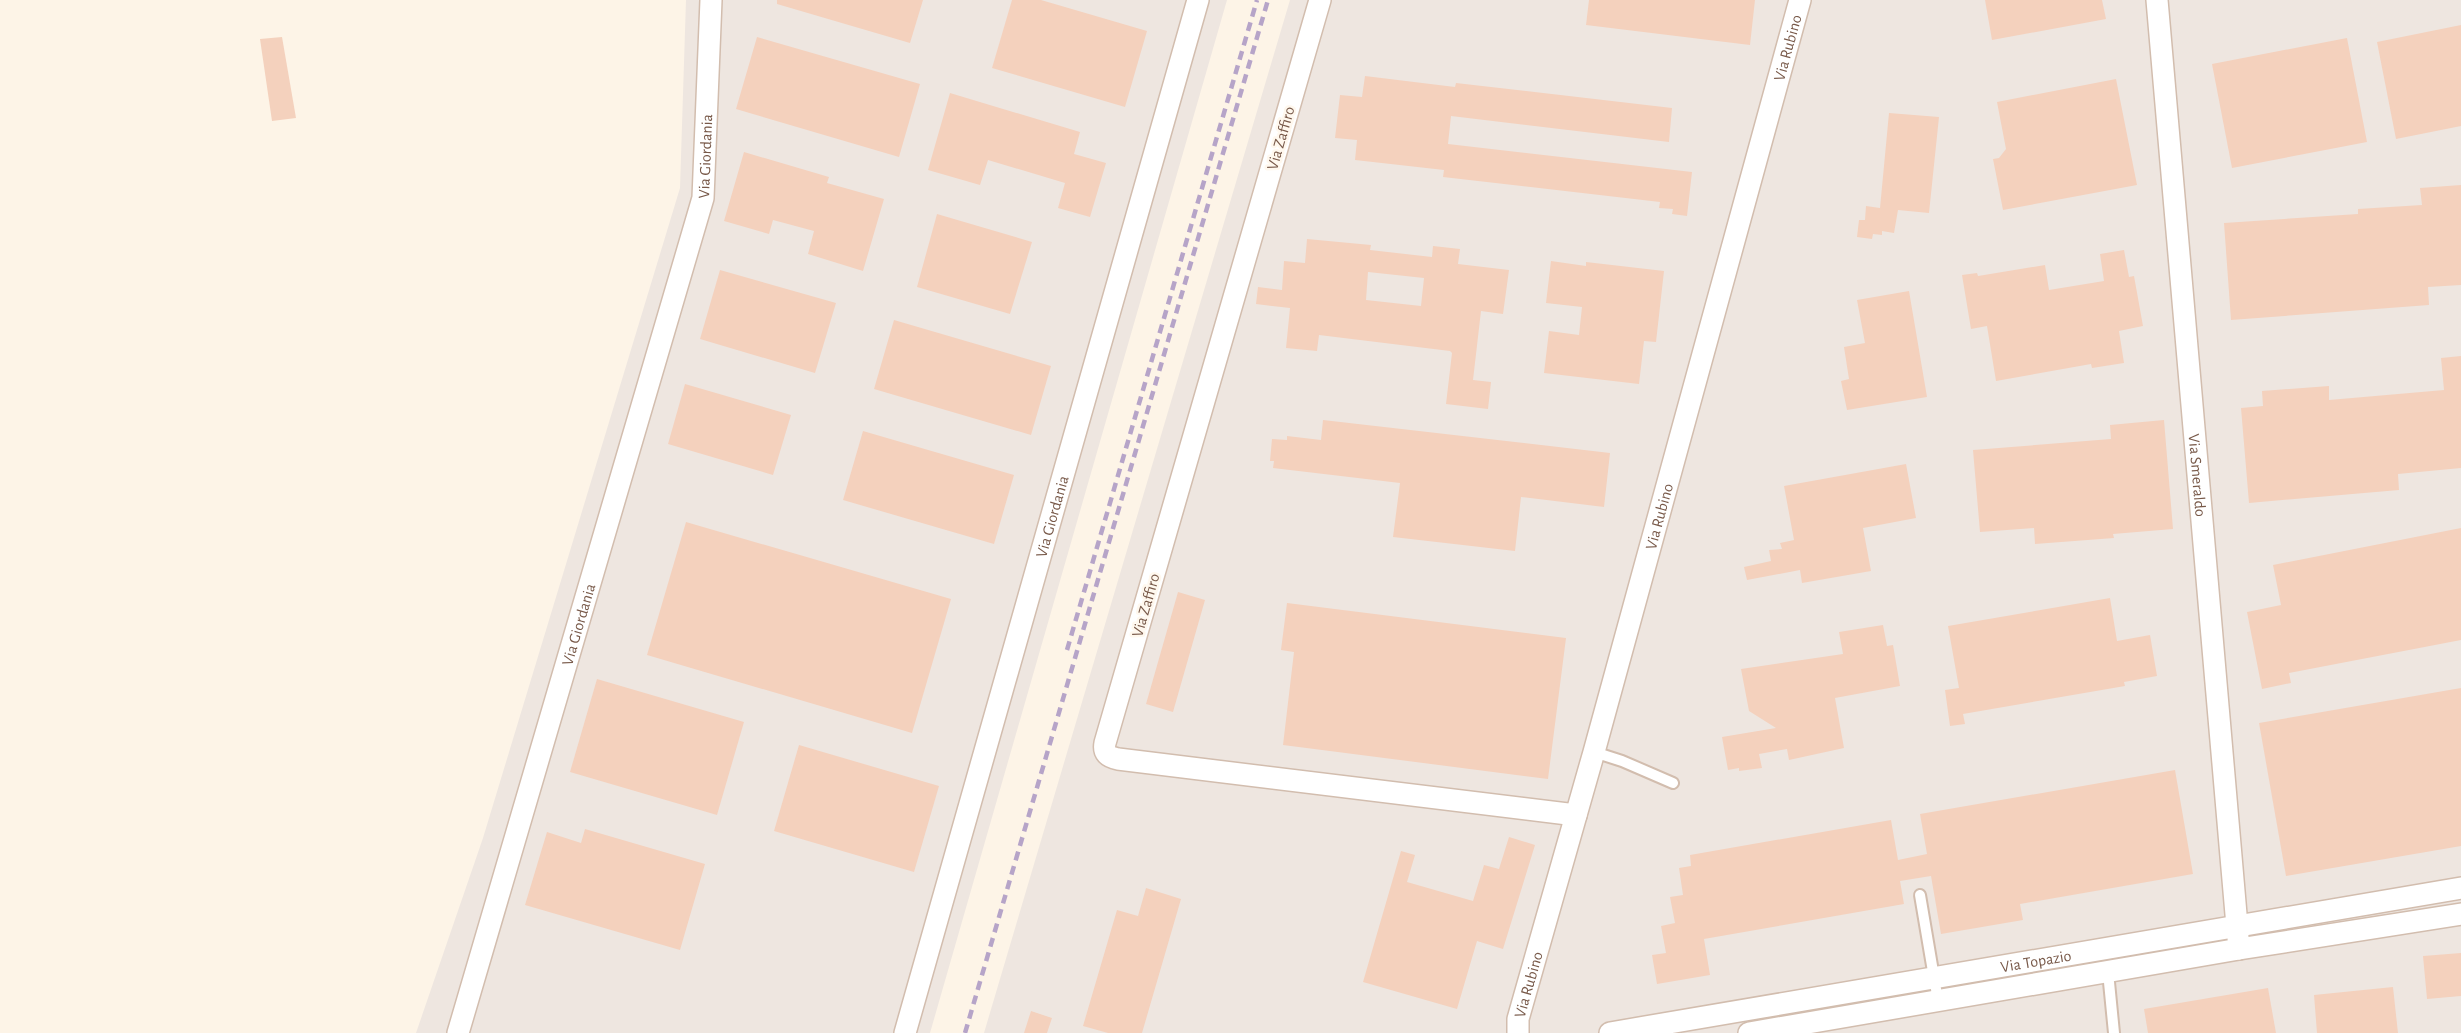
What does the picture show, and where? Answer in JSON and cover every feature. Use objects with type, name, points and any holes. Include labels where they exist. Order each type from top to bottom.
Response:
[{"type":"street","name":"Via Giordania","points":[[458,1033],[703,198],[711,0]]},
{"type":"street","name":"Via Giordania","points":[[905,1033],[1198,0]]},
{"type":"street","name":"Via Zaffiro","points":[[1320,0],[1105,743],[1105,753],[1118,759],[1575,815]]},
{"type":"street","name":"Via Rubino","points":[[1518,1033],[1518,1019],[1594,753],[1800,0]]},
{"type":"street","name":"Via Smeraldo","points":[[2157,0],[2239,949]]},
{"type":"street","name":"Via Topazio","points":[[1611,1033],[2461,888]]},
{"type":"street","name":"Via Topazio","points":[[1749,1033],[2239,949],[2461,914]]},
{"type":"lane","points":[[1594,753],[1622,761],[1673,783]]},
{"type":"lane","points":[[1920,895],[1938,1001]]},
{"type":"lane","points":[[2108,972],[2114,1033]]},
{"type":"shaded area","points":[[686,0],[1227,0],[930,1033],[416,1033],[483,838],[680,188]]},
{"type":"shaded area","points":[[1290,0],[2461,0],[2461,1033],[984,1033]]},
{"type":"building","points":[[777,0],[923,0],[910,43],[777,4]]},
{"type":"building","points":[[1012,0],[1041,0],[1147,31],[1125,107],[992,68]]},
{"type":"building","points":[[1589,0],[1755,0],[1750,45],[1586,25]]},
{"type":"building","points":[[1985,0],[2102,0],[2106,19],[1992,40]]},
{"type":"building","points":[[2461,25],[2461,126],[2396,139],[2377,42]]},
{"type":"building","points":[[282,37],[296,118],[272,121],[260,39]]},
{"type":"building","points":[[757,37],[920,84],[899,157],[736,109]]},
{"type":"building","points":[[2347,38],[2367,142],[2232,168],[2212,64]]},
{"type":"building","points":[[1365,76],[1455,87],[1456,83],[1672,108],[1669,142],[1451,116],[1448,144],[1692,172],[1687,216],[1672,214],[1673,209],[1659,208],[1660,202],[1443,177],[1444,170],[1355,160],[1357,140],[1335,138],[1340,95],[1362,97]]},
{"type":"building","points":[[2116,79],[2137,185],[2003,210],[1993,159],[1999,158],[2006,149],[1997,102]]},
{"type":"building","points":[[950,93],[1080,132],[1074,154],[1106,163],[1090,217],[1058,208],[1065,183],[988,160],[980,185],[928,170]]},
{"type":"building","points":[[1889,113],[1939,117],[1929,213],[1898,210],[1894,233],[1882,231],[1882,235],[1873,234],[1872,239],[1857,237],[1859,220],[1865,220],[1866,206],[1880,208]]},
{"type":"building","points":[[744,152],[829,177],[827,183],[884,199],[863,271],[808,254],[814,231],[773,220],[769,234],[724,221]]},
{"type":"building","points":[[2461,185],[2461,285],[2428,287],[2429,305],[2231,320],[2224,223],[2358,214],[2358,209],[2422,205],[2420,188]]},
{"type":"building","points":[[937,214],[1032,242],[1010,314],[917,287]]},
{"type":"building","points":[[1307,239],[1371,245],[1370,250],[1432,257],[1433,246],[1460,249],[1458,264],[1509,270],[1503,314],[1481,311],[1473,380],[1491,382],[1488,409],[1446,404],[1452,353],[1450,351],[1319,335],[1317,351],[1286,348],[1290,308],[1256,304],[1258,287],[1282,290],[1284,261],[1305,263]],"holes":[[[1368,272],[1424,278],[1421,306],[1366,300]]]},
{"type":"building","points":[[2124,250],[2129,277],[2134,276],[2143,326],[2119,331],[2124,363],[2092,368],[2091,364],[1996,381],[1987,326],[1971,329],[1962,275],[1977,273],[1978,276],[2045,265],[2049,290],[2104,281],[2100,254]]},
{"type":"building","points":[[1551,261],[1586,266],[1586,262],[1664,271],[1656,342],[1644,341],[1639,384],[1544,373],[1549,331],[1579,335],[1582,307],[1546,303]]},
{"type":"building","points":[[720,270],[836,303],[815,373],[700,339]]},
{"type":"building","points":[[1909,291],[1927,397],[1847,410],[1841,381],[1849,379],[1844,347],[1865,343],[1857,300]]},
{"type":"building","points":[[894,320],[1051,366],[1031,435],[874,389]]},
{"type":"building","points":[[2461,356],[2461,468],[2398,474],[2399,490],[2249,503],[2241,408],[2263,406],[2262,391],[2329,386],[2329,400],[2444,390],[2441,358]]},
{"type":"building","points":[[685,384],[791,415],[773,475],[668,444]]},
{"type":"building","points":[[1323,420],[1610,453],[1604,507],[1521,497],[1515,551],[1393,537],[1400,483],[1273,468],[1274,461],[1270,461],[1272,439],[1287,440],[1287,436],[1321,440]]},
{"type":"building","points":[[2164,420],[2173,529],[2113,534],[2114,538],[2035,544],[2034,528],[1980,532],[1973,450],[2111,439],[2110,425]]},
{"type":"building","points":[[863,431],[1014,475],[994,544],[843,500]]},
{"type":"building","points":[[1906,464],[1916,518],[1863,528],[1871,571],[1802,583],[1800,570],[1747,580],[1744,567],[1771,561],[1769,550],[1782,549],[1780,543],[1794,540],[1784,486]]},
{"type":"building","points":[[686,522],[951,599],[912,733],[647,655]]},
{"type":"building","points":[[2461,528],[2461,640],[2289,673],[2291,683],[2262,689],[2247,612],[2281,605],[2273,565]]},
{"type":"building","points":[[1178,592],[1205,600],[1173,712],[1146,704]]},
{"type":"building","points":[[2110,598],[2117,641],[2150,635],[2157,676],[2124,682],[2125,686],[1963,714],[1965,724],[1950,726],[1945,690],[1959,688],[1948,626]]},
{"type":"building","points":[[1287,603],[1566,638],[1548,779],[1283,745],[1294,652],[1281,650]]},
{"type":"building","points":[[1883,625],[1887,646],[1893,645],[1900,686],[1835,698],[1844,748],[1789,760],[1787,749],[1759,754],[1762,768],[1728,770],[1722,737],[1776,728],[1749,711],[1741,669],[1843,654],[1839,632]]},
{"type":"building","points":[[597,679],[744,722],[717,815],[570,772]]},
{"type":"building","points":[[2461,688],[2461,846],[2286,876],[2259,723]]},
{"type":"building","points":[[799,745],[939,786],[914,872],[774,831]]},
{"type":"building","points":[[2175,770],[2193,874],[2020,904],[2023,920],[1941,934],[1931,876],[1900,881],[1904,904],[1704,939],[1710,975],[1657,984],[1652,955],[1666,953],[1661,926],[1675,923],[1670,897],[1683,895],[1679,868],[1691,866],[1690,855],[1891,820],[1898,860],[1927,854],[1920,814]]},
{"type":"building","points":[[585,829],[705,864],[680,950],[525,905],[547,832],[581,843]]},
{"type":"building","points":[[1509,837],[1535,845],[1503,949],[1477,941],[1457,1009],[1363,982],[1401,851],[1415,855],[1407,882],[1473,901],[1484,865],[1499,869]]},
{"type":"building","points":[[1146,888],[1181,899],[1142,1033],[1108,1033],[1083,1026],[1117,910],[1138,916]]},
{"type":"building","points":[[2461,953],[2461,996],[2427,999],[2423,956]]},
{"type":"building","points":[[2393,987],[2398,1033],[2317,1033],[2314,995]]},
{"type":"building","points":[[2268,988],[2276,1033],[2148,1033],[2144,1009]]},
{"type":"building","points":[[1031,1011],[1052,1018],[1047,1033],[1024,1033]]},
{"type":"railway","points":[[1067,650],[1257,0]]},
{"type":"railway","points":[[965,1033],[1268,0]]}]
